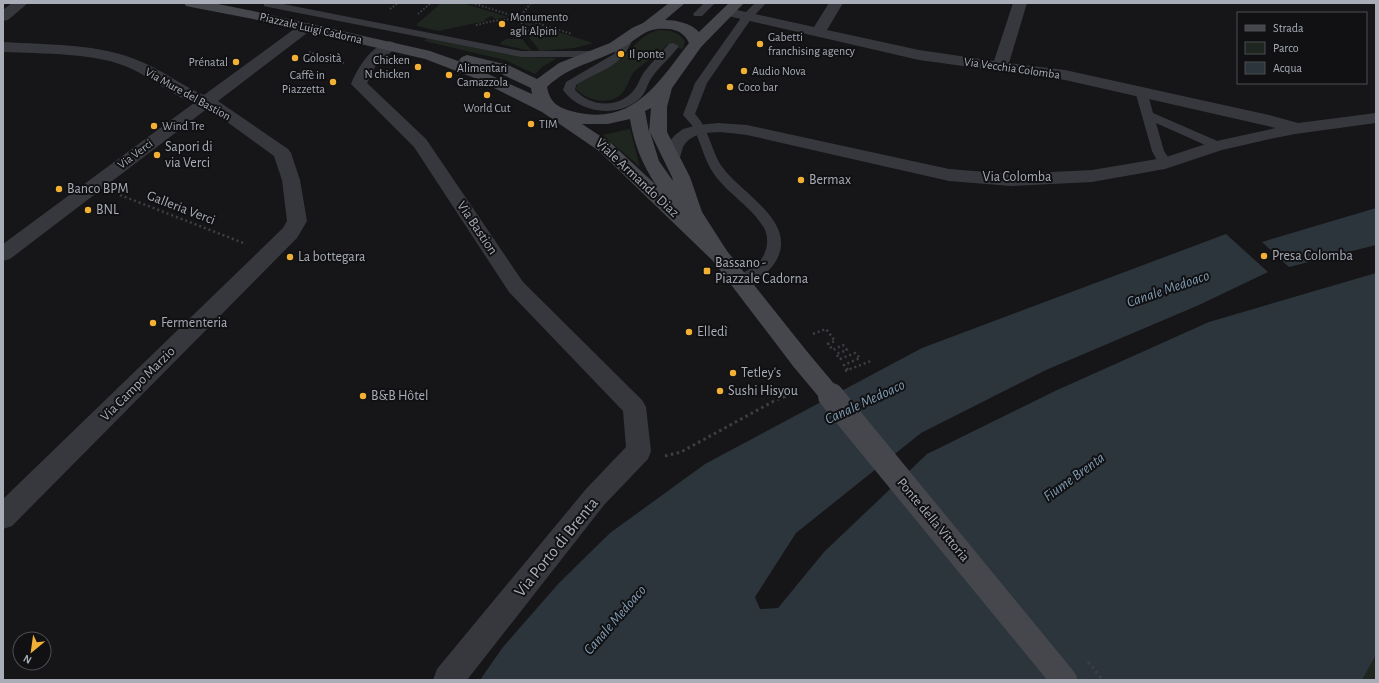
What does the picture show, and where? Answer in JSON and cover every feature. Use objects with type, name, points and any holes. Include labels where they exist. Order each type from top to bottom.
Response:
[{"type":"main road","name":"Piazzale Luigi Cadorna","points":[[191,3],[306,27],[430,56],[478,74],[548,108],[580,119],[596,120],[609,120],[637,111],[651,100],[664,86],[697,43],[732,8]]},
{"type":"main road","points":[[548,108],[540,94],[539,86],[555,70],[566,64],[598,54],[628,38],[648,26],[678,3]]},
{"type":"main road","points":[[648,26],[665,24],[679,26],[689,31],[697,43]]},
{"type":"main road","name":"Piazzale Luigi Cadorna","points":[[430,56],[458,58],[502,68],[539,86]]},
{"type":"main road","name":"Viale Armando Diaz","points":[[664,86],[659,106],[658,132],[681,177],[693,212],[720,256],[801,360]]},
{"type":"main road","name":"Viale Armando Diaz","points":[[548,108],[605,147],[720,256]]},
{"type":"main road","name":"Viale Armando Diaz","points":[[637,111],[640,133],[650,161],[667,187],[693,212]]},
{"type":"main road","name":"Ponte della Vittoria","points":[[801,360],[1064,680]]},
{"type":"street","points":[[3,18],[21,3]]},
{"type":"street","points":[[817,33],[836,3]]},
{"type":"street","points":[[1000,66],[1020,3]]},
{"type":"street","name":"Via Vecchia Colomba","points":[[732,8],[747,17],[920,56],[1065,75],[1274,122],[1295,129]]},
{"type":"street","name":"Via Verci","points":[[3,253],[258,61],[282,46],[306,27]]},
{"type":"street","name":"Via Bastion","points":[[390,46],[372,60],[364,69],[359,84],[420,143],[516,287],[634,407],[639,451]]},
{"type":"street","name":"Via Mure del Bastion","points":[[3,47],[76,52],[113,57],[137,65],[196,98],[216,106],[282,153],[291,180],[297,221],[290,233]]},
{"type":"street","name":"Via Colomba","points":[[672,158],[674,146],[683,137],[699,129],[723,128],[747,130],[949,175],[1011,180],[1092,176],[1165,163],[1218,146],[1295,129],[1376,118]]},
{"type":"street","name":"Via Campo Marzio","points":[[3,518],[290,233]]},
{"type":"street","name":"Via Porto di Brenta","points":[[448,680],[595,497],[639,451]]},
{"type":"lane","points":[[698,14],[710,3]]},
{"type":"lane","points":[[740,282],[762,269],[770,260],[775,240],[770,226],[718,171],[703,135],[694,119],[689,115],[700,83],[747,17],[761,3]]},
{"type":"lane","points":[[268,4],[521,54],[598,54]]},
{"type":"lane","points":[[628,38],[621,54],[609,63],[579,77],[570,84],[569,90],[575,98],[588,106],[608,108],[624,104],[635,96],[642,88],[646,77],[674,46]]},
{"type":"lane","points":[[1141,91],[1158,151],[1165,163]]},
{"type":"lane","points":[[1148,116],[1218,146]]},
{"type":"path","points":[[472,3],[578,36]]},
{"type":"path","points":[[519,18],[531,3]]},
{"type":"path","points":[[282,46],[314,53],[351,65],[360,58],[372,60]]},
{"type":"path","name":"Galleria Verci","points":[[93,185],[249,245]]},
{"type":"path","points":[[809,336],[826,330],[835,342],[828,344],[833,350],[843,345],[847,350],[836,354],[840,359],[856,353],[860,358],[844,365],[848,370]]},
{"type":"path","points":[[840,373],[871,361]]},
{"type":"path","points":[[639,451],[649,457],[681,452],[774,401],[796,392]]},
{"type":"green space","points":[[441,3],[462,3],[508,17],[495,19],[492,16],[485,19],[486,21],[438,31],[417,26],[417,24]]},
{"type":"green space","points":[[527,22],[593,43],[574,48],[540,51],[527,35],[536,31],[536,29],[524,24]]},
{"type":"green space","points":[[657,30],[669,31],[679,35],[685,41],[683,49],[667,45],[634,72],[621,95],[615,98],[601,101],[587,97],[576,89],[577,84],[613,64],[623,57],[645,36]]},
{"type":"green space","points":[[427,38],[521,57],[557,58],[542,67],[535,74],[505,60],[424,41]]},
{"type":"green space","points":[[506,39],[522,39],[532,51],[499,44]]},
{"type":"green space","points":[[630,129],[640,167],[603,135]]},
{"type":"green space","points":[[1376,655],[1376,680],[1362,680]]},
{"type":"water","points":[[1376,208],[1376,245],[1289,267],[1262,242]]},
{"type":"water","points":[[1226,234],[1268,272],[1199,305],[1046,370],[921,433],[796,533],[755,597],[760,609],[778,608],[824,552],[927,454],[1055,391],[1209,322],[1376,273],[1376,655],[1362,680],[480,680],[503,647],[559,583],[610,533],[705,464],[922,348]]},
{"type":"place","name":"Monumento agli Alpini","points":[[502,24]]},
{"type":"place","name":"Gabetti franchising agency","points":[[760,44]]},
{"type":"place","name":"Il ponte","points":[[621,54]]},
{"type":"place","name":"Golosità","points":[[295,58]]},
{"type":"place","name":"Prénatal","points":[[236,62]]},
{"type":"place","name":"Chicken N chicken","points":[[418,67]]},
{"type":"place","name":"Audio Nova","points":[[744,71]]},
{"type":"place","name":"Alimentari Camazzola","points":[[449,75]]},
{"type":"place","name":"Caffè in Piazzetta","points":[[333,82]]},
{"type":"place","name":"Coco bar","points":[[730,87]]},
{"type":"place","name":"World Cut","points":[[487,95]]},
{"type":"place","name":"TIM","points":[[531,124]]},
{"type":"place","name":"Wind Tre","points":[[154,126]]},
{"type":"place","name":"Sapori di via Verci","points":[[157,155]]},
{"type":"place","name":"Bermax","points":[[801,180]]},
{"type":"place","name":"Banco BPM","points":[[59,189]]},
{"type":"place","name":"BNL","points":[[88,210]]},
{"type":"place","name":"Presa Colomba","points":[[1264,256]]},
{"type":"place","name":"La bottegara","points":[[290,257]]},
{"type":"place","name":"Bassano - Piazzale Cadorna","points":[[707,271]]},
{"type":"place","name":"Fermenteria","points":[[153,323]]},
{"type":"place","name":"Elledì","points":[[689,332]]},
{"type":"place","name":"Tetley's","points":[[733,373]]},
{"type":"place","name":"Sushi Hisyou","points":[[720,391]]},
{"type":"place","name":"B&B Hôtel","points":[[363,396]]},
{"type":"water label","name":"Canale Medoaco","points":[[1168,289]]},
{"type":"water label","name":"Canale Medoaco","points":[[865,402]]},
{"type":"water label","name":"Fiume Brenta","points":[[1074,477]]},
{"type":"water label","name":"Canale Medoaco","points":[[615,620]]}]
